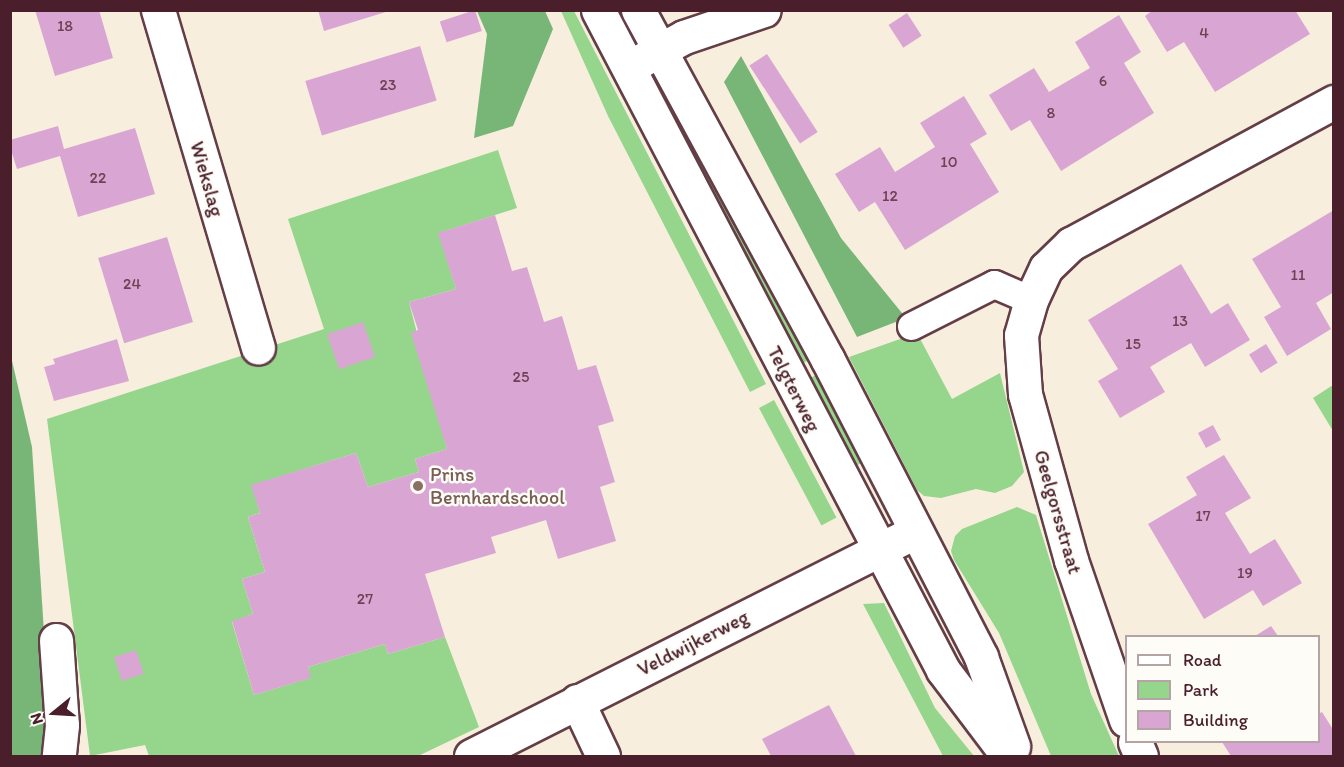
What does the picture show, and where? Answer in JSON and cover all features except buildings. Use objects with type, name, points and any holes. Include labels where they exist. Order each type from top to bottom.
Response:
[{"type":"street","name":"Wiekslag","points":[[158,10],[258,347]]},
{"type":"street","name":"Telgterweg","points":[[598,10],[878,551],[943,670],[1008,756]]},
{"type":"street","points":[[638,10],[828,360],[981,657],[1016,756]]},
{"type":"street","points":[[629,67],[684,37],[764,10]]},
{"type":"street","name":"Geelgorsstraat","points":[[1125,717],[1071,560],[1025,394],[1022,335],[1031,300],[1046,268],[1071,244],[1334,102]]},
{"type":"street","name":"Veldwijkerweg","points":[[471,756],[915,532]]},
{"type":"street","points":[[56,640],[62,725],[60,756]]},
{"type":"street","points":[[577,701],[603,756]]},
{"type":"lane","points":[[911,326],[994,284],[1031,300]]},
{"type":"green space","points":[[477,11],[545,11],[553,29],[513,126],[474,138],[487,34]]},
{"type":"green space","points":[[561,11],[574,11],[766,384],[750,392],[608,116]]},
{"type":"green space","points":[[741,56],[841,238],[906,318],[857,337],[724,82]]},
{"type":"green space","points":[[694,129],[811,359],[794,368],[677,138]]},
{"type":"green space","points":[[498,150],[517,208],[439,233],[456,289],[409,302],[447,449],[415,459],[419,472],[368,487],[356,453],[252,485],[260,513],[248,517],[265,572],[242,579],[253,614],[232,622],[254,695],[310,678],[308,667],[385,644],[388,654],[445,637],[479,727],[418,756],[149,756],[145,745],[90,756],[47,419],[324,329],[288,219]]},
{"type":"green space","points":[[917,333],[952,399],[1000,373],[1024,472],[1012,486],[995,493],[976,489],[941,498],[924,496],[917,490],[849,357]]},
{"type":"green space","points":[[10,352],[32,447],[52,756],[11,756]]},
{"type":"green space","points":[[820,373],[865,461],[848,470],[803,382]]},
{"type":"green space","points":[[1333,385],[1333,431],[1313,398]]},
{"type":"green space","points":[[774,400],[836,517],[821,525],[759,408]]},
{"type":"green space","points":[[1017,507],[1036,515],[1091,694],[1119,756],[1051,756],[999,633],[954,560],[951,551],[955,536],[962,529]]},
{"type":"green space","points":[[884,603],[935,708],[974,756],[943,756],[863,604]]},
{"type":"place","name":"Prins Bernhardschool","points":[[418,486]]}]
